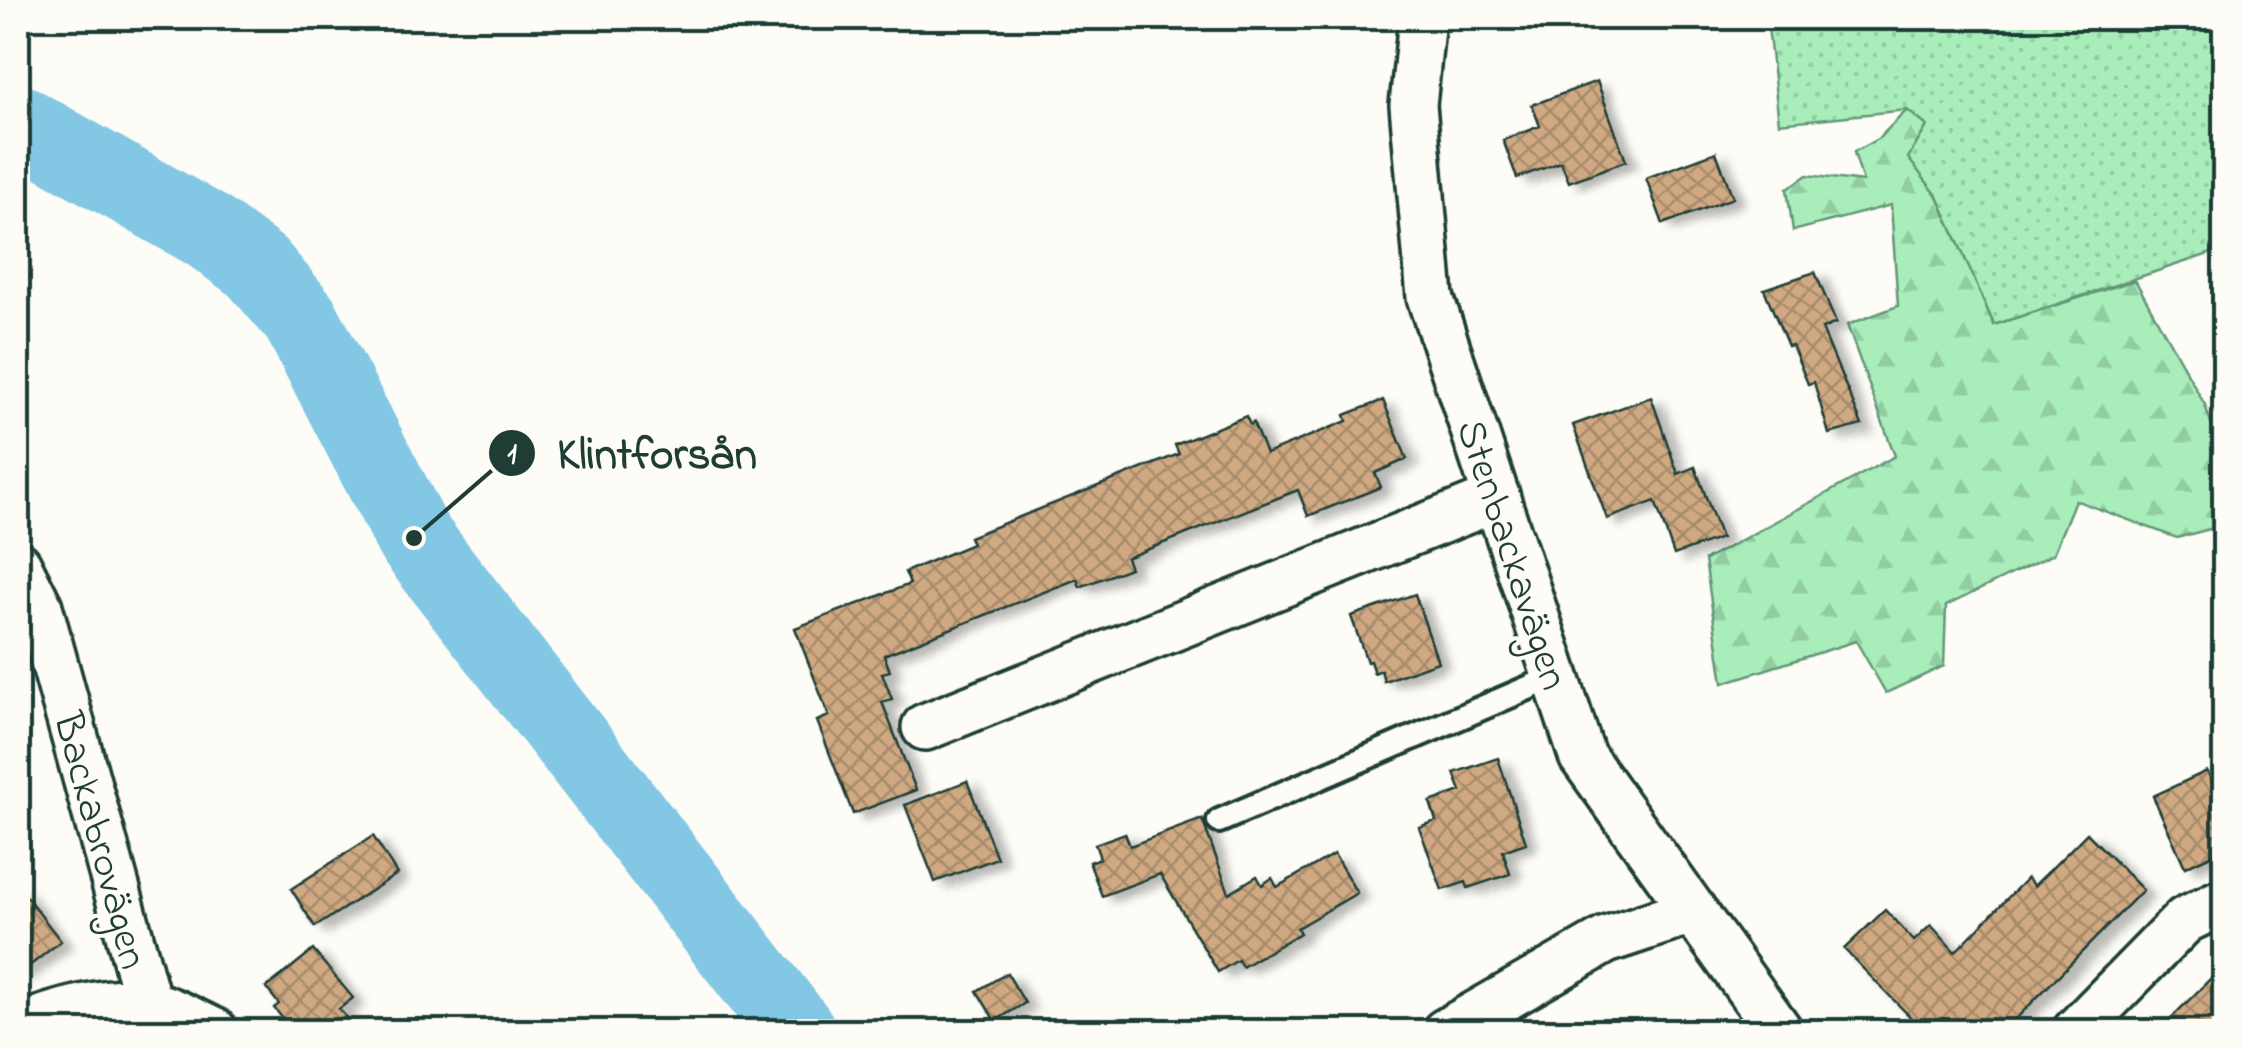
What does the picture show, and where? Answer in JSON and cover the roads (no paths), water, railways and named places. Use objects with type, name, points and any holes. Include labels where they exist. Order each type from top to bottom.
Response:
[{"type":"street","name":"Stenbackavägen","points":[[1422,18],[1412,106],[1430,297],[1582,756],[1780,1032]]},
{"type":"street","points":[[925,727],[1497,498]]},
{"type":"street","name":"Backabrovägen","points":[[18,566],[40,607],[148,1004]]},
{"type":"street","points":[[2076,1032],[2185,920],[2218,904],[2224,906]]},
{"type":"street","points":[[1446,1032],[1606,940],[1693,911]]},
{"type":"street","name":"Backabrovägen","points":[[18,1028],[42,1018],[106,1004],[148,1004],[214,1032]]},
{"type":"lane","points":[[1219,821],[1556,676]]},
{"type":"waterway","points":[[18,123],[206,230],[257,267],[300,318],[414,538],[797,1032]]},
{"type":"place","name":"Klintforsån","points":[[414,538]]}]
